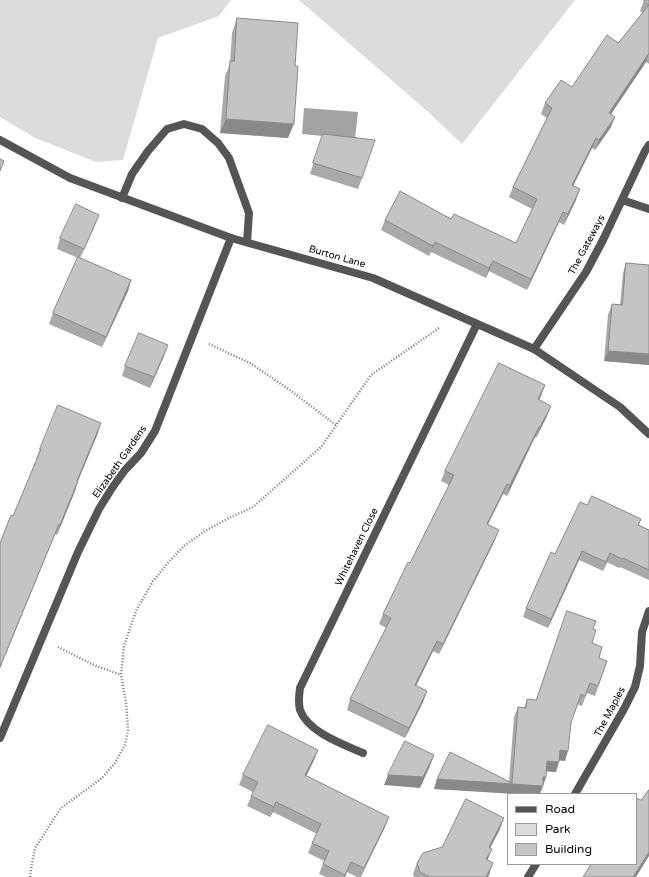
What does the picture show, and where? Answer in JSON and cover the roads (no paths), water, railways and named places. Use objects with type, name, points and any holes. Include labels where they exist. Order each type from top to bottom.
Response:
[{"type":"street","points":[[122,198],[132,174],[148,151],[167,129],[184,124],[202,129],[218,143],[229,158],[249,214],[247,242]]},
{"type":"street","name":"Burton Lane","points":[[0,140],[70,178],[231,238],[373,278],[534,349],[620,407],[649,434]]},
{"type":"street","name":"The Gateways","points":[[534,349],[586,272],[603,240],[644,151],[649,145]]},
{"type":"street","points":[[622,200],[649,209]]},
{"type":"street","name":"Elizabeth Gardens","points":[[0,738],[78,552],[99,508],[125,470],[141,453],[155,431],[231,238]]},
{"type":"street","name":"Whitehaven Close","points":[[363,753],[324,735],[305,720],[300,710],[298,699],[300,688],[477,324]]},
{"type":"street","name":"The Maples","points":[[577,793],[624,708],[634,687],[640,666],[642,632],[649,611]]},
{"type":"street","points":[[528,877],[535,865]]}]
